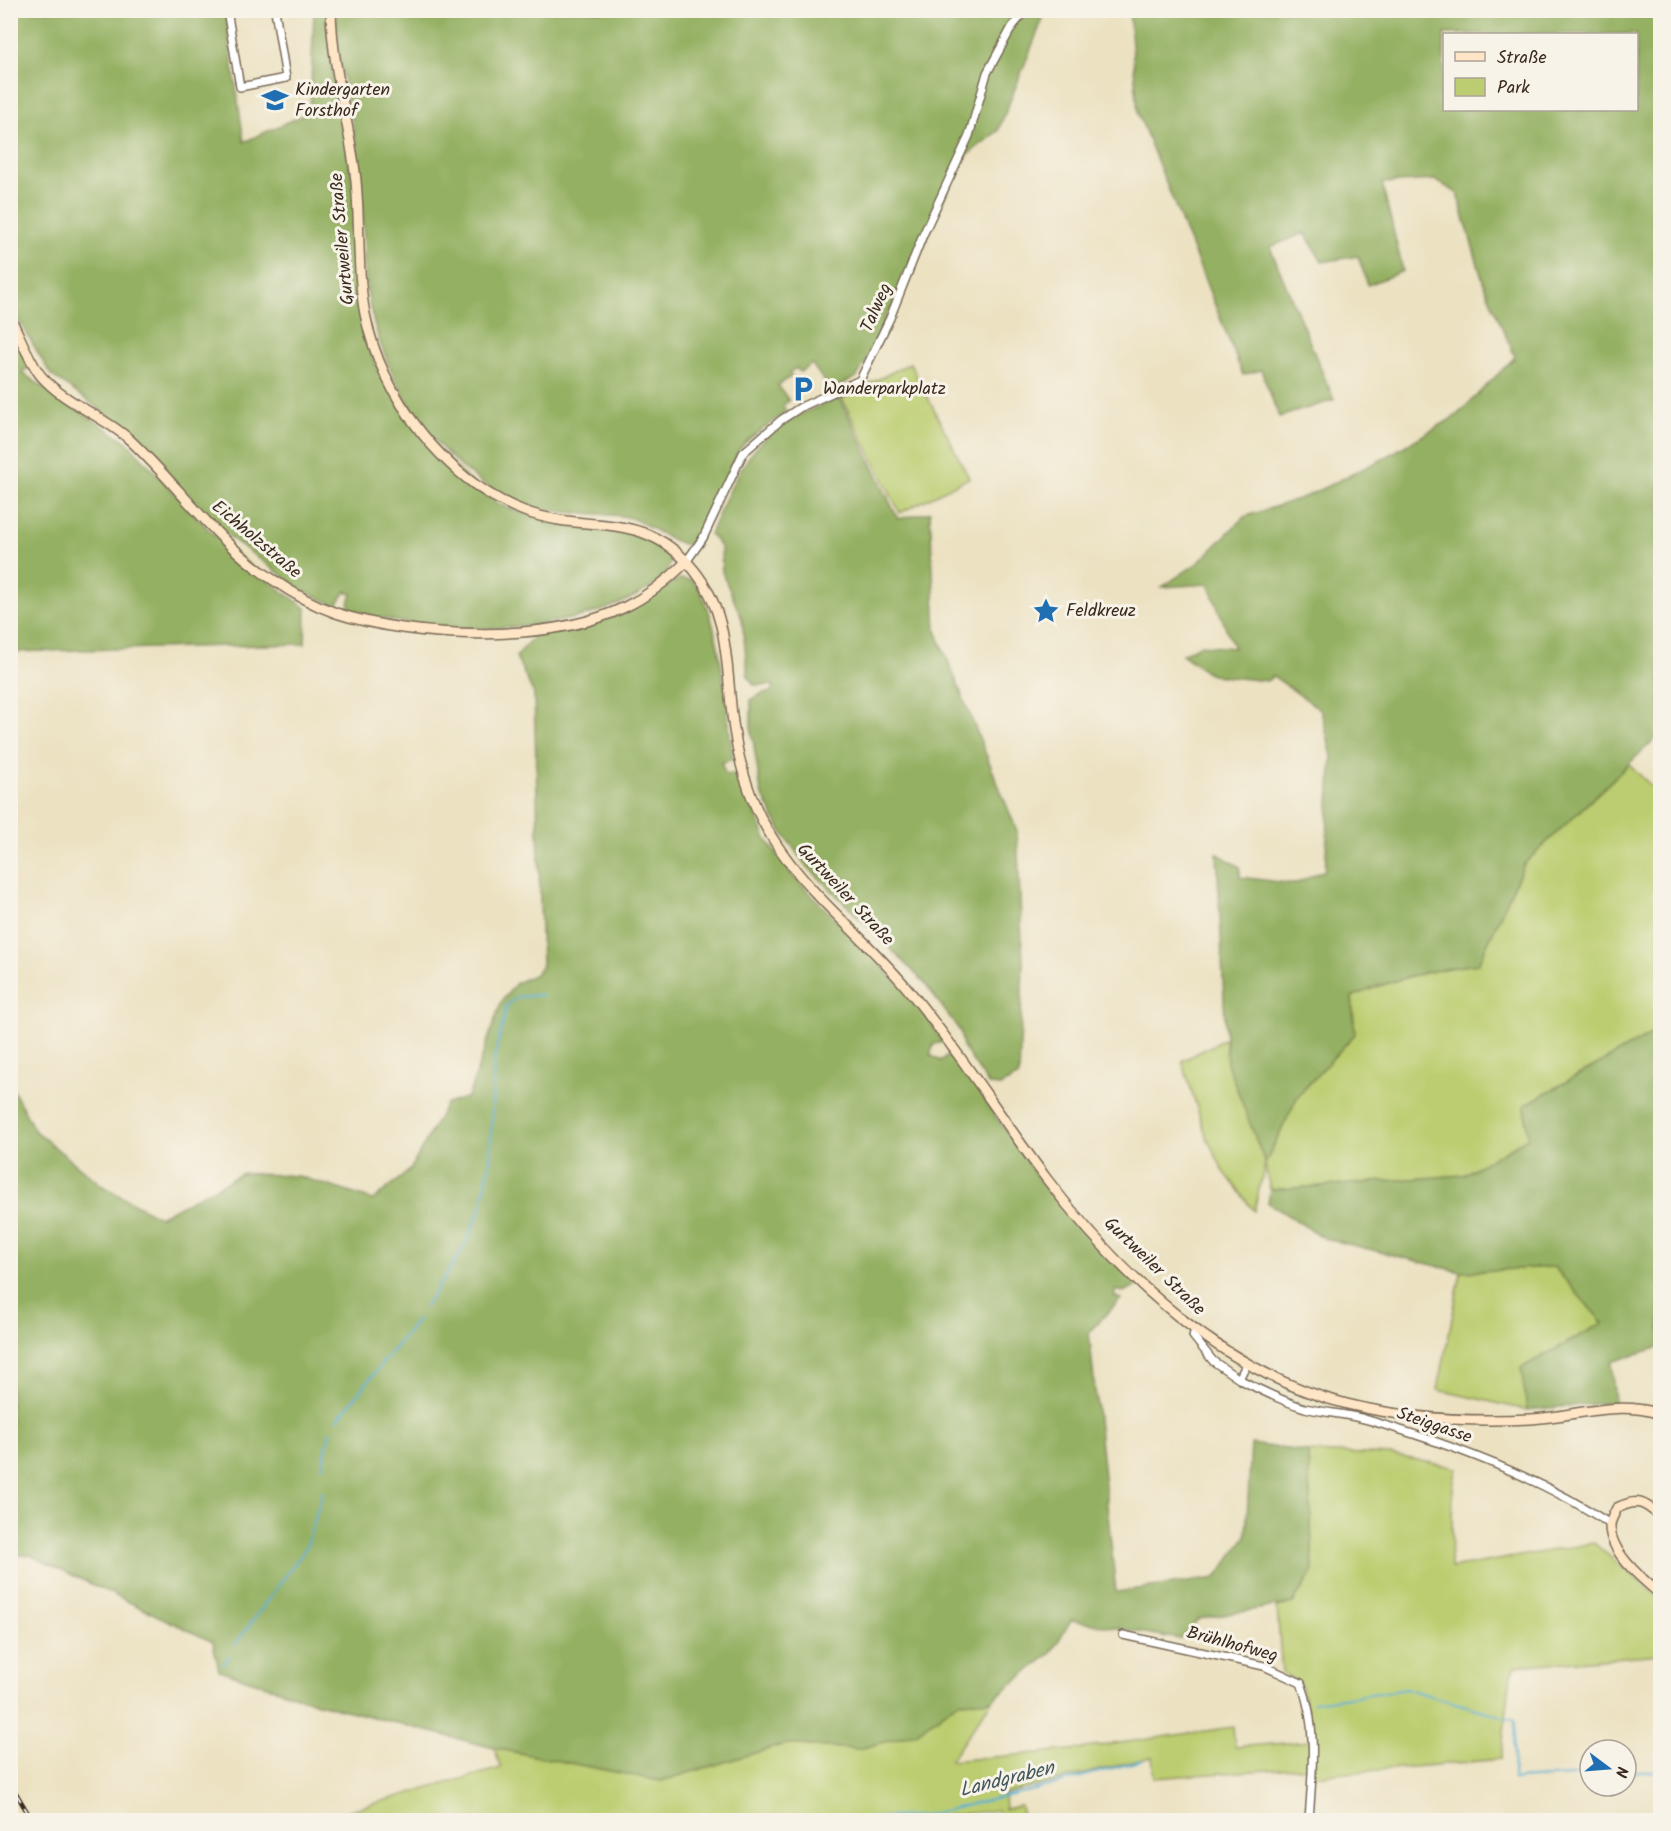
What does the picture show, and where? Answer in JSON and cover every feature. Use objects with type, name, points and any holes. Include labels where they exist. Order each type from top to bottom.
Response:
[{"type":"main road","name":"Gurtweiler Straße","points":[[331,10],[333,54],[355,173],[360,273],[365,315],[375,349],[412,418],[434,447],[459,470],[505,503],[531,514],[627,527],[663,542],[686,562],[708,590],[720,617],[725,639],[738,754],[753,802],[770,835],[808,886],[885,963],[914,996],[952,1044],[1049,1182],[1080,1219],[1151,1292],[1195,1330],[1246,1365],[1299,1389],[1346,1404],[1414,1416],[1469,1420],[1530,1419],[1623,1407],[1660,1414]]},
{"type":"main road","name":"Eichholzstraße","points":[[10,317],[41,377],[130,439],[211,528],[269,577],[312,604],[336,613],[396,627],[440,632],[513,632],[559,627],[598,618],[625,608],[654,591],[686,562]]},
{"type":"main road","points":[[1660,1516],[1647,1504],[1631,1501],[1617,1508],[1610,1524],[1612,1538],[1623,1555],[1642,1579],[1660,1594]]},
{"type":"street","points":[[227,10],[240,87],[286,78],[274,10]]},
{"type":"street","name":"Talweg","points":[[686,562],[703,538],[743,453],[781,420],[801,407],[860,380],[890,318],[923,235],[969,136],[987,73],[1012,27],[1026,10]]},
{"type":"street","name":"Steiggasse","points":[[1195,1330],[1193,1336],[1213,1361],[1239,1379],[1269,1395],[1306,1408],[1365,1419],[1441,1443],[1492,1464],[1587,1509],[1610,1524]]},
{"type":"street","points":[[1239,1379],[1246,1365]]},
{"type":"street","name":"Brühlhofweg","points":[[1123,1635],[1264,1666],[1300,1683],[1310,1706],[1312,1750],[1309,1821]]},
{"type":"green space","points":[[10,11],[225,11],[244,142],[310,112],[314,11],[327,11],[332,71],[354,194],[361,310],[371,352],[384,381],[422,432],[465,477],[488,497],[506,507],[526,513],[617,529],[638,535],[656,545],[671,558],[664,576],[639,594],[614,606],[555,622],[491,628],[429,626],[394,621],[347,609],[352,594],[346,591],[336,606],[302,590],[216,527],[133,437],[101,410],[51,375],[11,307]]},
{"type":"green space","points":[[336,11],[1046,11],[998,131],[961,160],[895,310],[890,308],[870,354],[857,377],[830,390],[812,364],[800,372],[796,368],[789,373],[792,376],[778,385],[789,401],[783,405],[786,412],[748,440],[739,450],[701,532],[687,545],[670,539],[630,518],[542,509],[497,492],[466,471],[439,444],[415,413],[395,379],[380,343],[370,307],[364,259],[362,184],[342,71]]},
{"type":"green space","points":[[1129,11],[1660,11],[1660,734],[1524,864],[1478,964],[1414,975],[1352,997],[1355,1034],[1298,1096],[1265,1163],[1227,1063],[1217,853],[1240,867],[1240,877],[1295,884],[1325,870],[1332,756],[1321,710],[1273,676],[1267,681],[1211,675],[1182,654],[1200,645],[1234,648],[1208,584],[1162,587],[1199,562],[1244,517],[1307,496],[1381,460],[1456,416],[1515,357],[1484,285],[1457,193],[1435,180],[1382,183],[1403,271],[1368,285],[1358,256],[1322,262],[1305,233],[1270,247],[1334,400],[1279,417],[1261,370],[1243,375],[1138,113]]},
{"type":"green space","points":[[10,326],[32,368],[22,373],[127,442],[209,530],[263,577],[306,608],[305,644],[11,652]]},
{"type":"green space","points":[[910,363],[969,478],[900,513],[842,398]]},
{"type":"green space","points":[[840,398],[898,519],[930,512],[936,631],[1017,831],[1023,965],[1019,1076],[1000,1086],[989,1085],[963,1047],[960,1031],[924,982],[804,863],[780,829],[761,792],[751,727],[751,700],[763,693],[772,692],[773,685],[754,685],[748,676],[742,619],[722,572],[721,548],[710,534],[733,484],[756,448],[771,433],[789,421]]},
{"type":"green space","points":[[680,579],[692,580],[702,594],[716,638],[733,759],[721,763],[726,775],[739,773],[766,839],[791,874],[912,997],[944,1042],[934,1044],[930,1055],[941,1061],[946,1056],[954,1055],[1044,1187],[1138,1285],[1123,1292],[1116,1290],[1114,1296],[1121,1299],[1089,1332],[1116,1592],[1216,1578],[1246,1536],[1251,1444],[1308,1452],[1313,1571],[1293,1603],[1199,1619],[1179,1639],[1071,1620],[1051,1653],[992,1700],[958,1702],[916,1733],[859,1749],[785,1744],[661,1781],[494,1748],[314,1702],[219,1670],[213,1642],[30,1555],[11,1555],[10,1084],[35,1131],[104,1187],[159,1217],[243,1173],[298,1176],[373,1200],[410,1170],[446,1104],[468,1097],[501,1002],[516,983],[536,974],[542,965],[534,694],[516,657],[527,643],[541,633],[625,613]]},
{"type":"green space","points":[[1629,764],[1660,795],[1660,1029],[1525,1105],[1528,1138],[1463,1175],[1270,1190],[1265,1164],[1254,1211],[1223,1170],[1206,1136],[1182,1061],[1225,1039],[1227,1063],[1266,1162],[1298,1096],[1354,1035],[1351,997],[1413,976],[1478,964],[1524,864]]},
{"type":"green space","points":[[1660,1029],[1660,1347],[1611,1362],[1615,1402],[1527,1410],[1521,1368],[1603,1323],[1554,1267],[1461,1272],[1324,1238],[1268,1203],[1270,1190],[1463,1175],[1528,1138],[1525,1105]]},
{"type":"green space","points":[[1554,1267],[1603,1323],[1522,1368],[1527,1410],[1438,1390],[1461,1272]]},
{"type":"green space","points":[[1308,1452],[1392,1455],[1457,1468],[1453,1485],[1451,1568],[1594,1543],[1660,1599],[1660,1654],[1516,1666],[1511,1674],[1501,1759],[1312,1776],[1311,1767],[1154,1778],[1152,1757],[1004,1794],[1005,1809],[1021,1806],[1023,1820],[1000,1820],[998,1810],[912,1820],[314,1820],[501,1768],[494,1748],[661,1781],[785,1744],[859,1749],[916,1733],[958,1702],[992,1700],[950,1761],[1070,1750],[1233,1727],[1235,1747],[1312,1741],[1301,1684],[1282,1673],[1277,1607],[1293,1603],[1313,1571]]},
{"type":"waterway","points":[[425,1307],[463,1249],[481,1208],[490,1162],[494,1059],[507,1005],[517,997],[542,995]]},
{"type":"waterway","points":[[337,1420],[418,1319]]},
{"type":"waterway","points":[[322,1467],[330,1432]]},
{"type":"waterway","points":[[235,1645],[306,1548],[323,1492]]},
{"type":"waterway","points":[[223,1665],[229,1656]]},
{"type":"waterway","name":"Landgraben","points":[[1313,1702],[1407,1689],[1515,1720],[1513,1779],[1578,1776]]},
{"type":"waterway","name":"Landgraben","points":[[840,1820],[926,1815],[1033,1790],[1143,1760]]},
{"type":"waterway","name":"Landgraben","points":[[1638,1772],[1657,1771]]},
{"type":"railway","points":[[10,1783],[32,1820]]},
{"type":"place","name":"Kindergarten Forsthof","points":[[275,100]]},
{"type":"place","name":"Wanderparkplatz","points":[[803,389]]},
{"type":"place","name":"Feldkreuz","points":[[1046,611]]}]
